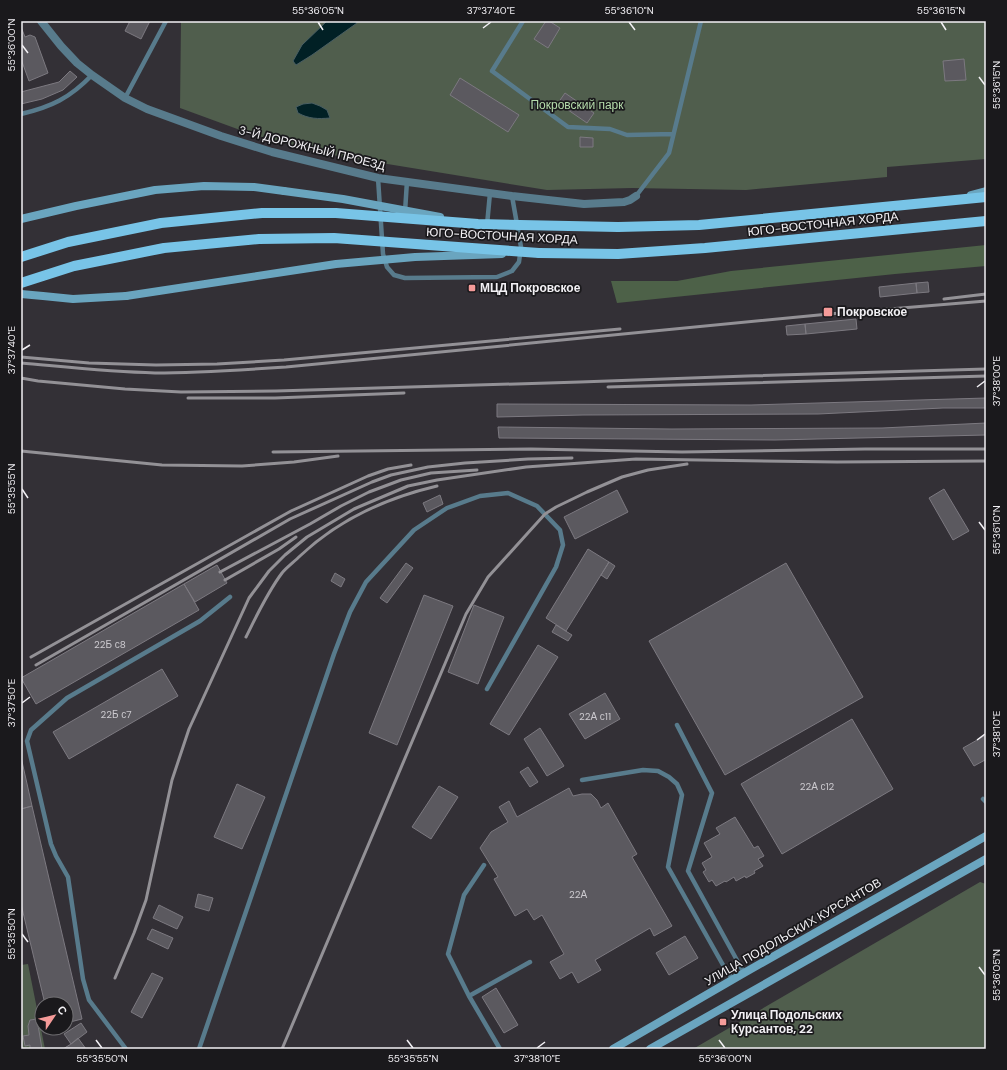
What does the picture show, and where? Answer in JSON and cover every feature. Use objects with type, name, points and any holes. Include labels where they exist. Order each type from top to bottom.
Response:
[{"type":"main road","points":[[21,219],[155,190],[204,186],[254,187],[343,199],[478,224]]},
{"type":"main road","points":[[948,201],[986,191]]},
{"type":"main road","name":"ЮГО-ВОСТОЧНАЯ ХОРДА","points":[[21,257],[68,242],[161,223],[262,213],[336,213],[478,224],[618,227],[699,224],[986,198]]},
{"type":"main road","name":"ЮГО-ВОСТОЧНАЯ ХОРДА","points":[[21,283],[74,266],[164,248],[259,239],[334,238],[539,253],[618,254],[705,248],[986,221]]},
{"type":"main road","points":[[21,294],[73,299],[126,296],[336,264],[415,257],[539,253]]},
{"type":"main road","name":"УЛИЦА ПОДОЛЬСКИХ КУРСАНТОВ","points":[[613,1049],[986,836]]},
{"type":"main road","points":[[650,1049],[986,859]]},
{"type":"street","name":"3-Й ДОРОЖНЫЙ ПРОЕЗД","points":[[41,21],[77,63],[125,98],[147,109],[236,141],[272,152],[378,178],[512,196],[584,204],[624,202],[636,196]]},
{"type":"lane","points":[[125,98],[166,21]]},
{"type":"lane","points":[[523,21],[492,71],[568,127],[610,129],[627,135],[673,134]]},
{"type":"lane","points":[[636,196],[669,152],[701,21]]},
{"type":"lane","points":[[21,114],[50,105],[68,96],[92,75]]},
{"type":"lane","points":[[378,178],[383,254],[387,267],[394,275],[405,278],[497,277],[512,271],[519,262],[521,247],[512,196]]},
{"type":"lane","points":[[407,181],[404,221],[486,229],[490,193]]},
{"type":"lane","points":[[198,1049],[334,654],[350,612],[366,582],[414,530],[447,508],[480,496],[508,493],[537,506],[560,530],[563,545],[556,567],[487,689]]},
{"type":"lane","points":[[126,1049],[90,1000],[83,978],[68,877],[51,844],[27,741],[31,730],[67,698],[200,621],[230,596]]},
{"type":"lane","points":[[677,725],[712,793],[688,871],[744,973]]},
{"type":"lane","points":[[582,780],[643,770],[658,771],[669,777],[677,784],[682,794],[668,867],[733,980]]},
{"type":"lane","points":[[484,865],[464,895],[448,954],[469,996],[500,1049]]},
{"type":"lane","points":[[469,996],[530,962]]},
{"type":"green space","name":"Покровский парк","points":[[181,21],[986,21],[986,159],[887,167],[887,177],[746,190],[632,188],[547,190],[320,153],[251,134],[180,108]]},
{"type":"green space","points":[[986,245],[986,266],[617,303],[611,281],[677,281],[731,271]]},
{"type":"green space","points":[[980,882],[986,884],[986,1049],[693,1049]]},
{"type":"green space","points":[[28,964],[34,996],[34,1036],[42,1036],[45,1049],[21,1049],[21,965]]},
{"type":"water","points":[[327,21],[356,21],[357,23],[296,65],[293,61],[302,45]]},
{"type":"water","points":[[312,103],[327,110],[330,118],[314,118],[298,113],[296,107],[303,104]]},
{"type":"building","points":[[130,21],[150,21],[141,39],[125,31]]},
{"type":"building","points":[[546,21],[549,21],[560,28],[548,48],[534,39]]},
{"type":"building","points":[[21,27],[25,37],[30,35],[35,37],[48,73],[29,81],[21,59]]},
{"type":"building","points":[[964,59],[966,80],[945,81],[943,61]]},
{"type":"building","points":[[70,71],[77,77],[63,90],[42,99],[21,104],[21,92],[59,82]]},
{"type":"building","points":[[460,78],[519,115],[508,132],[450,95]]},
{"type":"building","points":[[565,93],[594,113],[587,123],[558,103]]},
{"type":"building","points":[[580,137],[593,138],[593,147],[580,147]]},
{"type":"building","points":[[928,282],[929,292],[917,293],[916,283]]},
{"type":"building","points":[[916,283],[917,293],[880,297],[879,287]]},
{"type":"building","points":[[856,319],[857,329],[806,334],[805,324]]},
{"type":"building","points":[[805,324],[806,334],[787,335],[786,326]]},
{"type":"building","points":[[986,398],[986,408],[943,408],[818,414],[497,417],[497,404],[751,405]]},
{"type":"building","points":[[986,423],[986,435],[775,440],[499,438],[498,427],[671,429],[882,428]]},
{"type":"building","points":[[944,489],[969,531],[953,540],[929,498]]},
{"type":"building","points":[[617,490],[628,512],[575,539],[564,517]]},
{"type":"building","points":[[440,495],[443,504],[427,512],[423,503]]},
{"type":"building","points":[[588,549],[609,562],[566,631],[546,618]]},
{"type":"building","points":[[609,562],[615,566],[607,579],[601,575]]},
{"type":"building","points":[[406,563],[413,568],[387,603],[380,598]]},
{"type":"building","points":[[786,563],[863,697],[725,775],[649,641]]},
{"type":"building","points":[[217,565],[227,583],[195,602],[184,584]]},
{"type":"building","points":[[335,573],[345,579],[341,587],[331,581]]},
{"type":"building","points":[[184,584],[199,610],[36,704],[21,678]]},
{"type":"building","points":[[424,595],[453,606],[397,745],[369,733]]},
{"type":"building","points":[[474,605],[504,617],[478,684],[448,672]]},
{"type":"building","points":[[556,625],[572,635],[568,641],[552,632]]},
{"type":"building","points":[[538,645],[558,657],[509,735],[490,724]]},
{"type":"building","points":[[162,669],[178,696],[69,759],[53,732]]},
{"type":"building","points":[[605,693],[620,719],[585,739],[569,714]]},
{"type":"building","points":[[852,719],[893,789],[782,854],[741,784]]},
{"type":"building","points":[[540,728],[564,766],[547,776],[524,739]]},
{"type":"building","points":[[986,735],[986,762],[985,760],[974,766],[963,748]]},
{"type":"building","points":[[21,757],[32,806],[21,809]]},
{"type":"building","points":[[528,767],[538,782],[530,787],[520,772]]},
{"type":"building","points":[[237,784],[265,797],[242,849],[214,837]]},
{"type":"building","points":[[439,786],[458,797],[431,839],[412,827]]},
{"type":"building","points":[[569,788],[573,796],[591,794],[597,800],[601,808],[608,803],[637,854],[632,857],[672,926],[654,936],[650,928],[595,960],[601,970],[578,983],[572,972],[560,979],[550,962],[564,954],[542,915],[534,920],[527,909],[515,916],[494,879],[498,877],[480,848],[491,832],[508,822],[499,807],[509,801],[517,817]]},
{"type":"building","points":[[32,806],[82,1019],[74,1021],[74,996],[43,996],[21,904],[21,809]]},
{"type":"building","points":[[735,817],[754,848],[758,846],[764,856],[758,859],[763,866],[746,878],[745,876],[736,881],[734,877],[716,886],[712,880],[709,882],[703,872],[706,870],[702,863],[712,857],[704,843],[720,834],[716,828]]},
{"type":"building","points":[[198,894],[213,898],[209,911],[195,907]]},
{"type":"building","points":[[159,905],[183,917],[177,929],[153,918]]},
{"type":"building","points":[[152,929],[173,938],[168,949],[147,939]]},
{"type":"building","points":[[685,936],[698,958],[669,975],[656,953]]},
{"type":"building","points":[[152,973],[163,978],[142,1018],[131,1012]]},
{"type":"building","points":[[496,988],[518,1025],[504,1033],[482,997]]},
{"type":"building","points":[[34,1019],[34,1036],[40,1036],[42,1049],[30,1049],[30,1045],[25,1046],[23,1036],[29,1035],[28,1026],[30,1020]]},
{"type":"building","points":[[81,1023],[87,1032],[71,1044],[65,1036],[74,1036],[74,1028]]},
{"type":"building","points":[[78,1038],[86,1049],[63,1049],[71,1044]]},
{"type":"railway","points":[[944,299],[986,294]]},
{"type":"railway","points":[[21,363],[155,373],[204,372],[286,367],[829,314],[986,301]]},
{"type":"railway","points":[[21,357],[89,363],[156,365],[217,364],[284,360],[620,329]]},
{"type":"railway","points":[[21,378],[125,389],[181,392],[276,391],[986,369]]},
{"type":"railway","points":[[608,387],[986,376]]},
{"type":"railway","points":[[188,398],[275,398],[404,393]]},
{"type":"railway","points":[[273,452],[531,449],[682,452],[986,449]]},
{"type":"railway","points":[[21,451],[162,465],[242,466],[294,462],[338,456]]},
{"type":"railway","points":[[36,665],[290,519],[372,482],[391,475],[428,467],[528,459],[572,458]]},
{"type":"railway","points":[[115,978],[146,900],[172,780],[189,729],[249,598],[269,571],[285,555],[307,537],[354,509],[408,486],[437,480],[526,467],[636,459],[837,462],[986,461]]},
{"type":"railway","points":[[282,1049],[466,614],[488,577],[545,514],[556,507],[622,477],[648,470],[687,464]]},
{"type":"railway","points":[[31,657],[291,511],[368,476],[388,469],[411,465]]},
{"type":"railway","points":[[220,572],[369,492],[401,480],[431,473],[477,470]]},
{"type":"railway","points":[[246,637],[258,612],[282,573],[315,543],[347,521],[381,504],[437,486]]},
{"type":"railway","points":[[225,580],[279,549],[296,537]]},
{"type":"place","name":"МЦД Покровское","points":[[472,288]]},
{"type":"place","name":"Покровское","points":[[828,312]]},
{"type":"place","name":"Улица Подольских Курсантов, 22","points":[[723,1022]]}]
